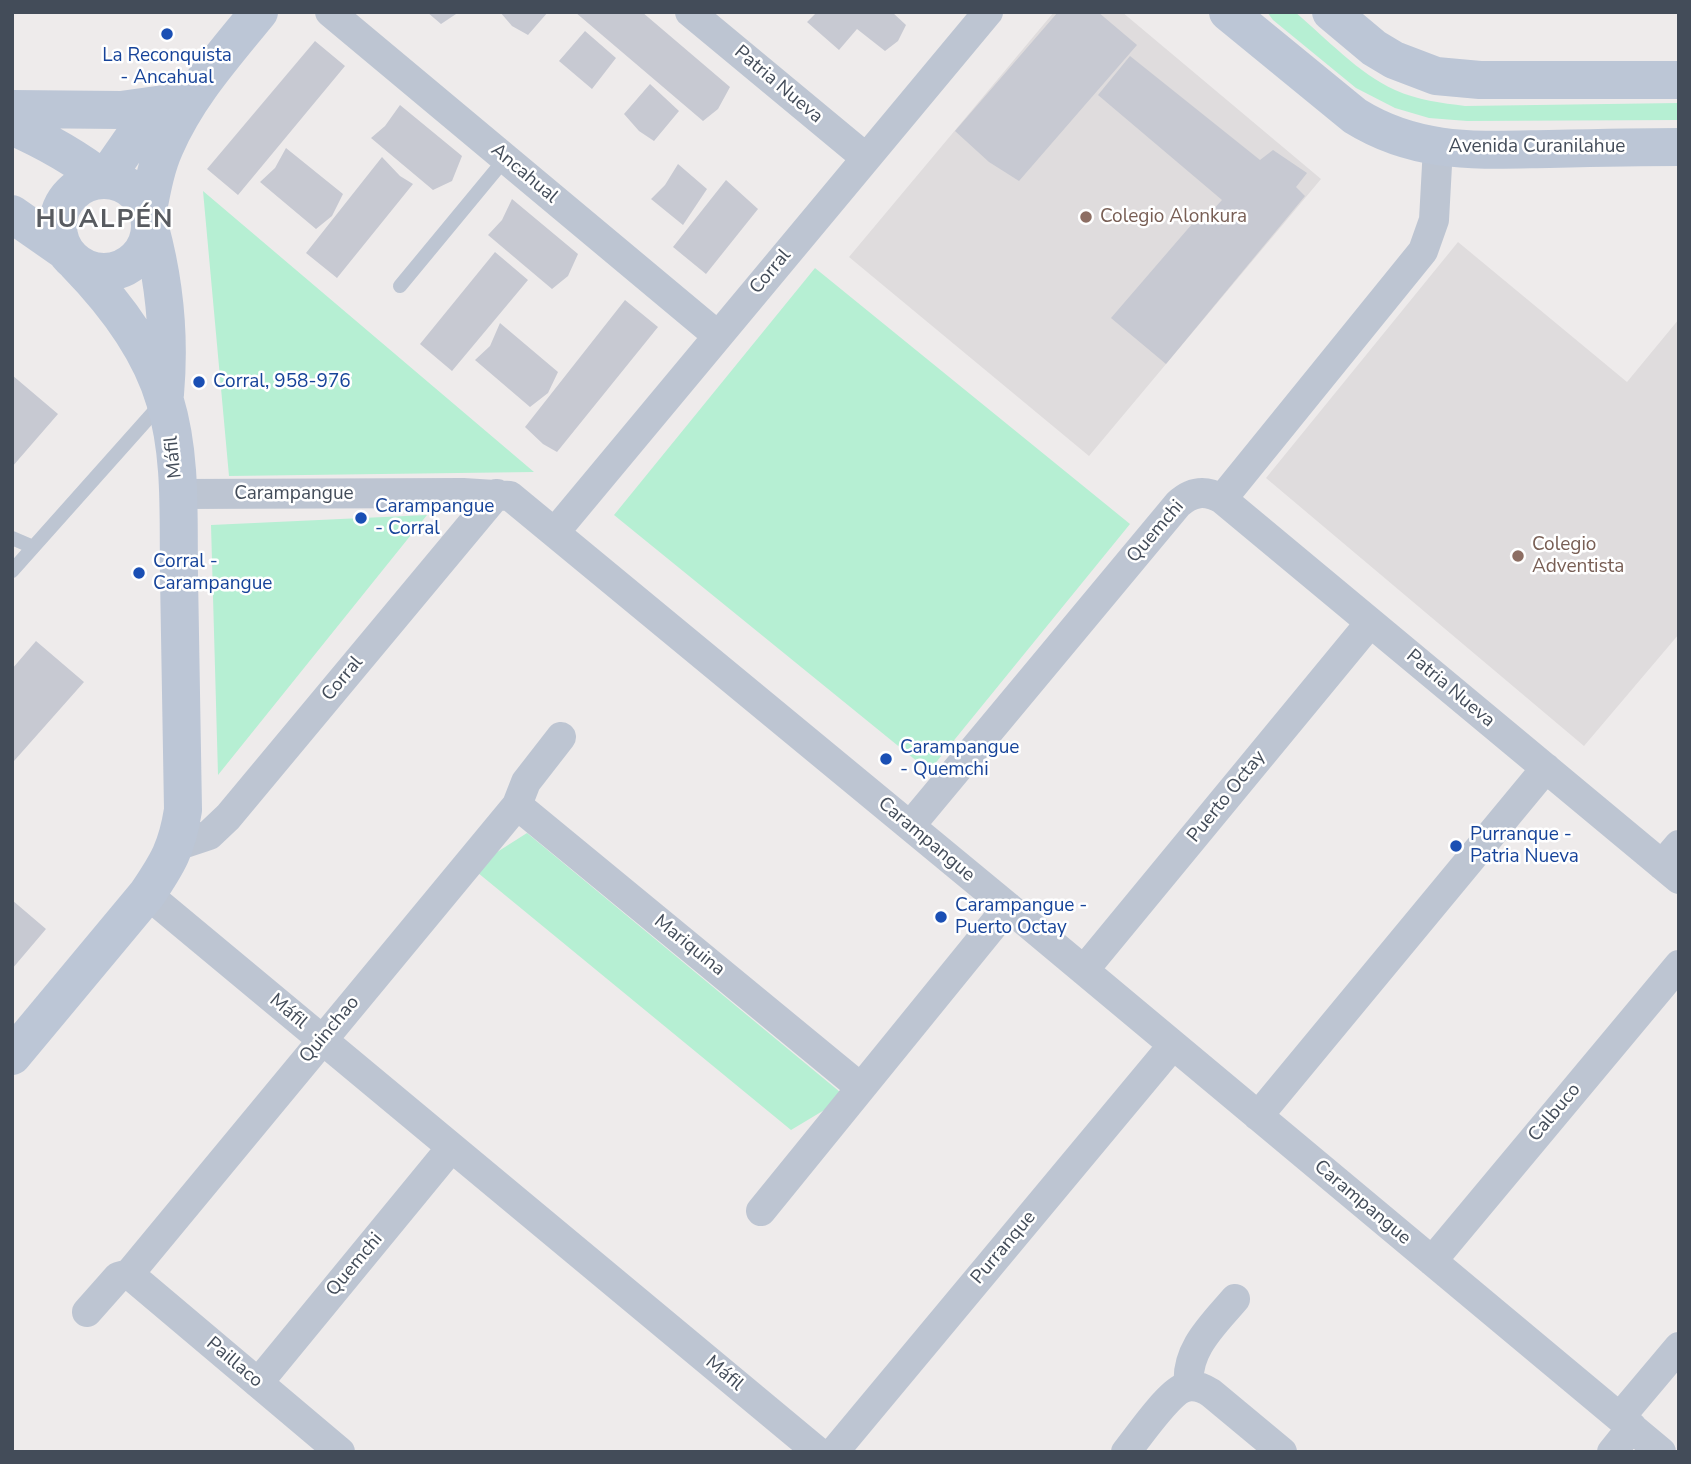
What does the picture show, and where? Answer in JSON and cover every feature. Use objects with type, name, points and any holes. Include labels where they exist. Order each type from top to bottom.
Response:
[{"type":"street","points":[[104,180],[145,121],[186,92],[259,12]]},
{"type":"street","name":"Ancahual","points":[[330,12],[718,336]]},
{"type":"street","name":"Patria Nueva","points":[[690,12],[724,23],[866,158]]},
{"type":"street","name":"Corral","points":[[555,532],[988,12]]},
{"type":"street","name":"Avenida Curanilahue","points":[[1228,12],[1355,116],[1395,136],[1438,147],[1488,150],[1679,146]]},
{"type":"street","points":[[1331,12],[1384,54],[1436,76],[1480,80],[1679,80]]},
{"type":"street","points":[[12,109],[121,110],[186,92]]},
{"type":"street","points":[[12,214],[70,257],[97,272],[119,271],[138,258],[149,239],[149,219],[165,148],[186,92]]},
{"type":"street","points":[[12,126],[77,159],[104,180]]},
{"type":"street","points":[[1222,499],[1423,251],[1434,220],[1438,147]]},
{"type":"street","points":[[70,257],[57,230],[66,199],[83,185],[104,180],[115,181],[135,192],[149,219]]},
{"type":"street","name":"Máfil","points":[[149,219],[164,295],[167,339],[165,400]]},
{"type":"street","name":"Máfil","points":[[70,257],[119,313],[149,364],[165,400],[173,436],[178,494],[183,810],[176,846],[147,894],[818,1452]]},
{"type":"street","name":"Quemchi","points":[[910,826],[1178,504],[1184,498],[1199,492],[1222,499]]},
{"type":"street","name":"Carampangue","points":[[178,494],[510,496],[1661,1452]]},
{"type":"street","name":"Corral","points":[[176,846],[209,835],[228,817],[497,494]]},
{"type":"street","name":"Patria Nueva","points":[[1222,499],[1546,768],[1673,863]]},
{"type":"street","name":"Puerto Octay","points":[[1084,971],[1370,623]]},
{"type":"street","name":"Quinchao","points":[[86,1312],[118,1278],[129,1274],[517,805],[526,782],[561,737]]},
{"type":"street","points":[[1258,1116],[1546,768]]},
{"type":"street","name":"Mariquina","points":[[517,805],[861,1088]]},
{"type":"street","points":[[12,1056],[147,894]]},
{"type":"street","points":[[761,1211],[1008,907]]},
{"type":"street","name":"Calbuco","points":[[1432,1261],[1679,965]]},
{"type":"street","name":"Purranque","points":[[834,1452],[1173,1045]]},
{"type":"street","name":"Quemchi","points":[[258,1382],[451,1148]]},
{"type":"street","name":"Paillaco","points":[[129,1274],[340,1452]]},
{"type":"street","points":[[1189,1386],[1188,1368],[1191,1358],[1207,1333],[1235,1299]]},
{"type":"street","points":[[1612,1452],[1626,1422],[1679,1347]]},
{"type":"street","points":[[1126,1452],[1175,1392],[1189,1386],[1204,1388],[1210,1392],[1282,1452]]},
{"type":"lane","points":[[400,286],[505,159]]},
{"type":"lane","points":[[12,571],[165,400]]},
{"type":"lane","points":[[12,538],[33,547]]},
{"type":"shaded area","name":"Colegio Alonkura","points":[[1054,12],[1122,12],[1321,179],[1089,456],[849,257]]},
{"type":"shaded area","name":"Colegio Adventista","points":[[1458,242],[1627,382],[1679,319],[1679,634],[1584,746],[1266,478]]},
{"type":"green space","points":[[1267,12],[1295,12],[1369,75],[1395,90],[1421,99],[1465,106],[1679,103],[1679,120],[1467,121],[1429,118],[1395,108],[1356,88],[1273,20]]},
{"type":"green space","points":[[203,191],[534,472],[229,476]]},
{"type":"green space","points":[[815,268],[1130,524],[929,771],[614,515]]},
{"type":"green space","points":[[427,515],[218,775],[211,525]]},
{"type":"green space","points":[[527,833],[846,1097],[791,1130],[472,868]]},
{"type":"building","points":[[427,12],[459,12],[441,24]]},
{"type":"building","points":[[500,12],[548,12],[528,35],[512,26]]},
{"type":"building","points":[[575,12],[642,12],[730,87],[718,109],[703,121]]},
{"type":"building","points":[[817,12],[892,12],[906,25],[898,41],[885,51],[857,29],[839,50],[807,22]]},
{"type":"building","points":[[1058,12],[1098,12],[1137,45],[1019,181],[989,162],[955,131]]},
{"type":"building","points":[[585,31],[616,58],[592,89],[559,61]]},
{"type":"building","points":[[315,41],[345,66],[238,195],[207,169]]},
{"type":"building","points":[[1130,56],[1260,160],[1273,150],[1307,173],[1296,187],[1305,196],[1166,364],[1111,318],[1205,209],[1211,212],[1222,200],[1098,95]]},
{"type":"building","points":[[650,84],[679,111],[654,141],[639,131],[624,114]]},
{"type":"building","points":[[400,105],[462,156],[452,181],[433,190],[371,138],[385,126]]},
{"type":"building","points":[[286,148],[343,194],[332,216],[316,229],[260,182],[275,168]]},
{"type":"building","points":[[382,157],[400,176],[413,184],[337,278],[306,253]]},
{"type":"building","points":[[678,164],[707,189],[683,225],[651,199],[665,185]]},
{"type":"building","points":[[726,180],[758,209],[706,274],[673,247]]},
{"type":"building","points":[[512,199],[578,254],[568,276],[552,289],[488,235],[502,220]]},
{"type":"building","points":[[495,252],[528,280],[452,371],[420,344]]},
{"type":"building","points":[[625,300],[658,327],[557,452],[543,444],[525,427]]},
{"type":"building","points":[[500,323],[558,372],[548,393],[530,407],[475,360],[490,346]]},
{"type":"building","points":[[12,375],[58,414],[12,467]]},
{"type":"building","points":[[36,641],[84,682],[14,761],[12,669]]},
{"type":"building","points":[[12,900],[46,929],[12,969]]},
{"type":"place","name":"La Reconquista - Ancahual","points":[[167,34]]},
{"type":"place","name":"Colegio Alonkura","points":[[1086,217]]},
{"type":"place","name":"Corral, 958-976","points":[[199,382]]},
{"type":"place","name":"Carampangue - Corral","points":[[361,518]]},
{"type":"place","name":"Colegio Adventista","points":[[1518,556]]},
{"type":"place","name":"Corral - Carampangue","points":[[139,573]]},
{"type":"place","name":"Carampangue - Quemchi","points":[[886,759]]},
{"type":"place","name":"Purranque - Patria Nueva","points":[[1456,846]]},
{"type":"place","name":"Carampangue - Puerto Octay","points":[[941,917]]},
{"type":"district","name":"HUALPÉN","points":[[105,221]]}]
